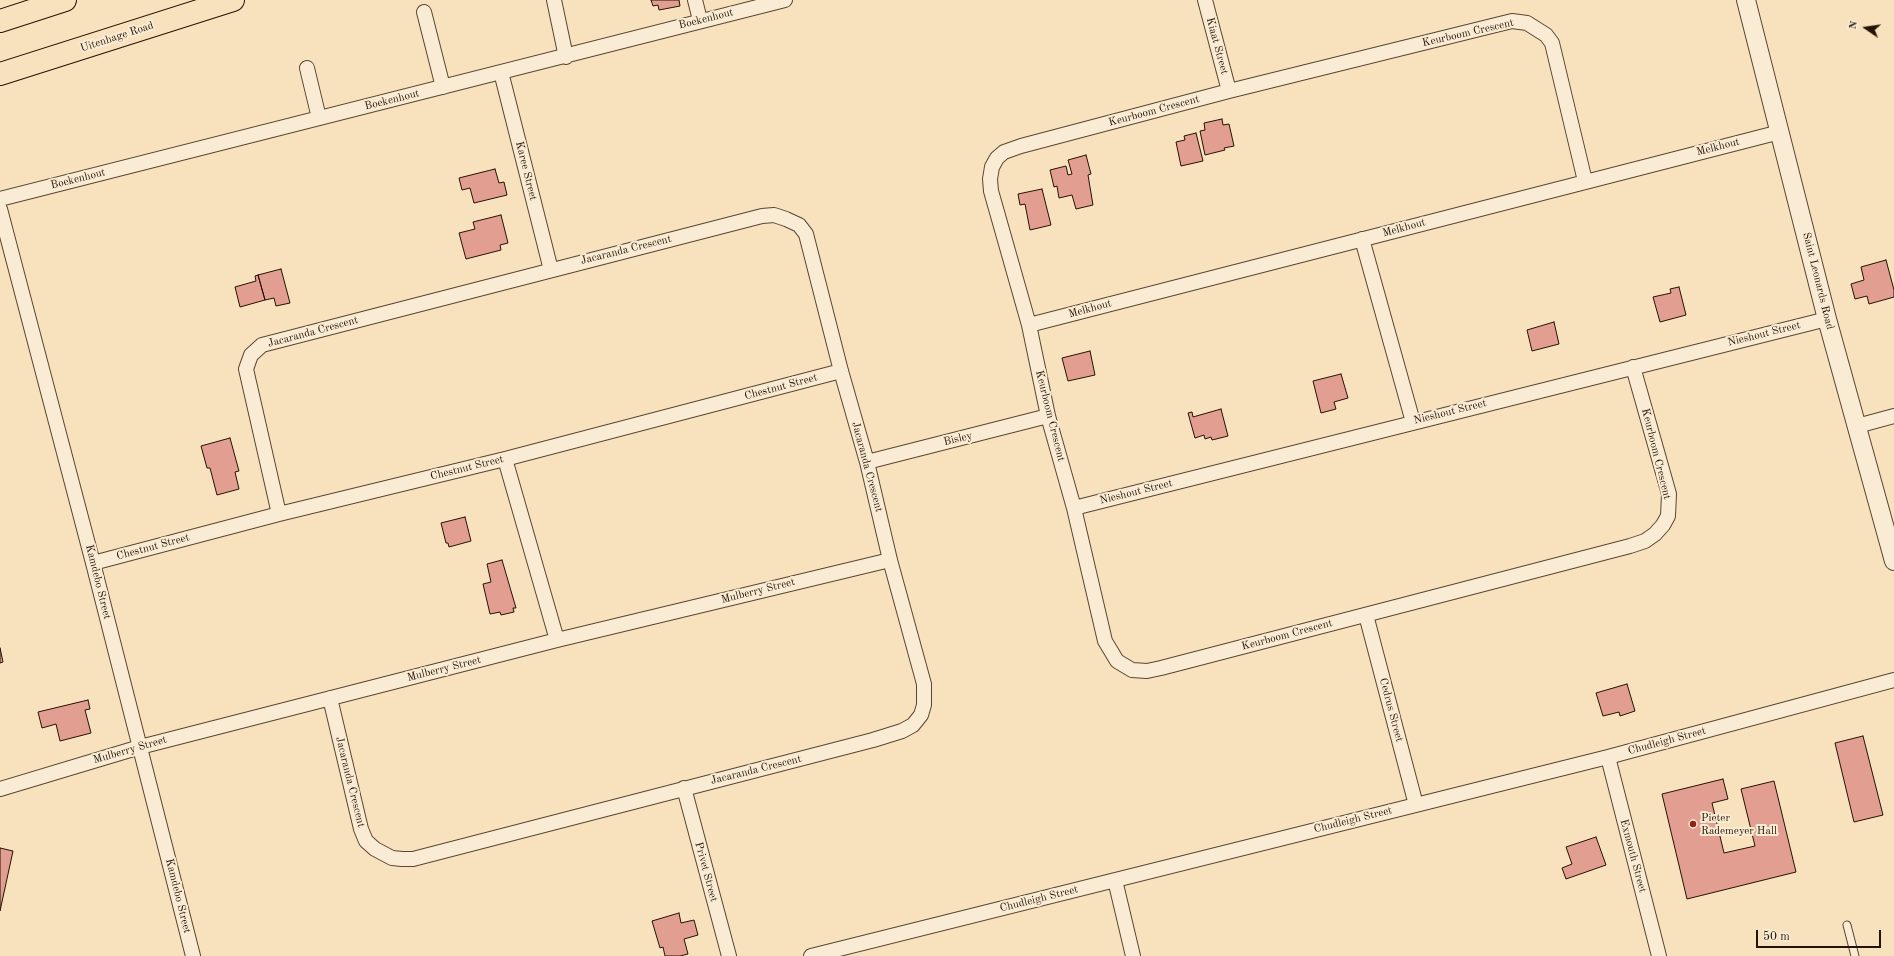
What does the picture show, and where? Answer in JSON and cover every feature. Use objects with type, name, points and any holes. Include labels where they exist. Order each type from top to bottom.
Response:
[{"type":"main road","points":[[0,21],[65,0]]},
{"type":"main road","name":"Uitenhage Road","points":[[0,74],[233,0]]},
{"type":"street","points":[[554,0],[566,57]]},
{"type":"street","points":[[695,0],[700,20]]},
{"type":"street","name":"Boekenhout","points":[[0,199],[501,72],[566,57],[700,20],[785,0]]},
{"type":"street","name":"Kiaat Street","points":[[1205,0],[1229,91]]},
{"type":"street","name":"Saint Leonards Road","points":[[1746,0],[1827,319],[1894,561]]},
{"type":"street","points":[[424,12],[443,87]]},
{"type":"street","name":"Keurboom Crescent","points":[[1585,181],[1552,43],[1546,35],[1527,23],[1512,21],[1229,91],[1021,146],[1004,152],[997,158],[992,167],[990,179],[991,191],[1028,325],[1048,416],[1074,508],[1105,641],[1117,661],[1132,670],[1147,671],[1161,668],[1630,546],[1655,534],[1663,525],[1668,516],[1669,494],[1633,367]]},
{"type":"street","points":[[307,68],[319,118]]},
{"type":"street","name":"Karee Street","points":[[501,72],[550,270]]},
{"type":"street","name":"Melkhout","points":[[1028,325],[1362,238],[1780,132]]},
{"type":"street","name":"Kamdebo Street","points":[[0,209],[93,563],[193,956]]},
{"type":"street","name":"Jacaranda Crescent","points":[[279,514],[246,370],[248,362],[256,349],[262,345],[762,216],[774,215],[786,218],[799,224],[806,234],[841,371],[867,462],[890,560],[924,684],[924,705],[921,715],[913,725],[902,732],[873,740],[413,859],[392,858],[375,849],[366,841],[360,829],[330,698]]},
{"type":"street","points":[[1362,238],[1413,422]]},
{"type":"street","name":"Nieshout Street","points":[[1074,508],[1827,319]]},
{"type":"street","name":"Chestnut Street","points":[[93,563],[279,514],[505,459],[841,371]]},
{"type":"street","name":"Bisley","points":[[867,462],[1048,416]]},
{"type":"street","points":[[1857,426],[1894,416]]},
{"type":"street","points":[[505,459],[557,640]]},
{"type":"street","name":"Mulberry Street","points":[[0,790],[140,747],[557,640],[890,560]]},
{"type":"street","name":"Cedrus Street","points":[[1366,614],[1416,804]]},
{"type":"street","name":"Chudleigh Street","points":[[811,956],[1608,757],[1894,680]]},
{"type":"street","name":"Exmouth Street","points":[[1608,757],[1659,956]]},
{"type":"street","name":"Privet Street","points":[[684,788],[729,956]]},
{"type":"street","points":[[1115,880],[1133,956]]},
{"type":"lane","points":[[1847,925],[1855,956]]},
{"type":"building","points":[[651,0],[679,0],[680,6],[659,10],[658,5],[653,6]]},
{"type":"building","points":[[1222,119],[1223,125],[1229,124],[1234,146],[1205,155],[1200,131],[1205,130],[1204,123]]},
{"type":"building","points":[[1196,133],[1203,161],[1181,166],[1176,142],[1185,140],[1184,136]]},
{"type":"building","points":[[1086,155],[1091,174],[1088,175],[1093,205],[1076,209],[1072,195],[1059,198],[1057,186],[1054,187],[1050,170],[1066,166],[1068,175],[1072,174],[1068,160]]},
{"type":"building","points":[[495,169],[499,183],[504,182],[507,195],[474,203],[470,188],[462,190],[459,178]]},
{"type":"building","points":[[1042,189],[1051,225],[1030,230],[1025,204],[1020,205],[1018,194]]},
{"type":"building","points":[[501,215],[508,243],[500,245],[501,250],[466,259],[459,233],[475,229],[473,222]]},
{"type":"building","points":[[1886,260],[1894,290],[1894,297],[1869,304],[1867,296],[1855,299],[1851,284],[1864,280],[1861,267]]},
{"type":"building","points":[[281,269],[290,303],[276,306],[274,298],[265,300],[258,275]]},
{"type":"building","points":[[258,275],[265,300],[240,307],[235,287],[256,281],[255,276]]},
{"type":"building","points":[[1679,287],[1686,315],[1660,322],[1653,297],[1671,293],[1670,289]]},
{"type":"building","points":[[1554,322],[1559,344],[1532,351],[1527,330]]},
{"type":"building","points":[[1090,351],[1095,375],[1068,381],[1062,358]]},
{"type":"building","points":[[1341,374],[1348,398],[1334,402],[1336,409],[1321,413],[1313,381]]},
{"type":"building","points":[[1221,409],[1228,436],[1212,440],[1211,437],[1205,439],[1204,435],[1195,438],[1188,413],[1192,412],[1193,417]]},
{"type":"building","points":[[230,438],[239,471],[235,472],[239,489],[217,495],[210,468],[207,468],[201,446]]},
{"type":"building","points":[[465,517],[471,541],[449,547],[448,543],[446,543],[441,523]]},
{"type":"building","points":[[502,560],[516,608],[513,608],[514,612],[501,615],[500,612],[490,614],[483,584],[491,582],[487,564]]},
{"type":"building","points":[[0,648],[3,662],[0,663]]},
{"type":"building","points":[[1627,684],[1635,711],[1620,716],[1619,712],[1603,716],[1596,693]]},
{"type":"building","points":[[88,700],[90,709],[85,710],[91,733],[60,741],[56,724],[42,728],[38,712]]},
{"type":"building","points":[[1863,736],[1883,815],[1854,822],[1835,743]]},
{"type":"building","name":"Pieter Rademeyer Hall","points":[[1723,779],[1728,799],[1712,803],[1724,853],[1755,846],[1741,789],[1774,781],[1796,872],[1687,899],[1662,794]]},
{"type":"building","points":[[1596,837],[1606,865],[1566,879],[1562,868],[1572,864],[1566,847]]},
{"type":"building","points":[[0,848],[13,851],[0,911]]},
{"type":"building","points":[[679,913],[681,923],[694,920],[698,935],[684,939],[688,954],[680,956],[665,956],[663,947],[660,948],[652,921]]},
{"type":"place","name":"Pieter Rademeyer Hall","points":[[1693,824]]}]
